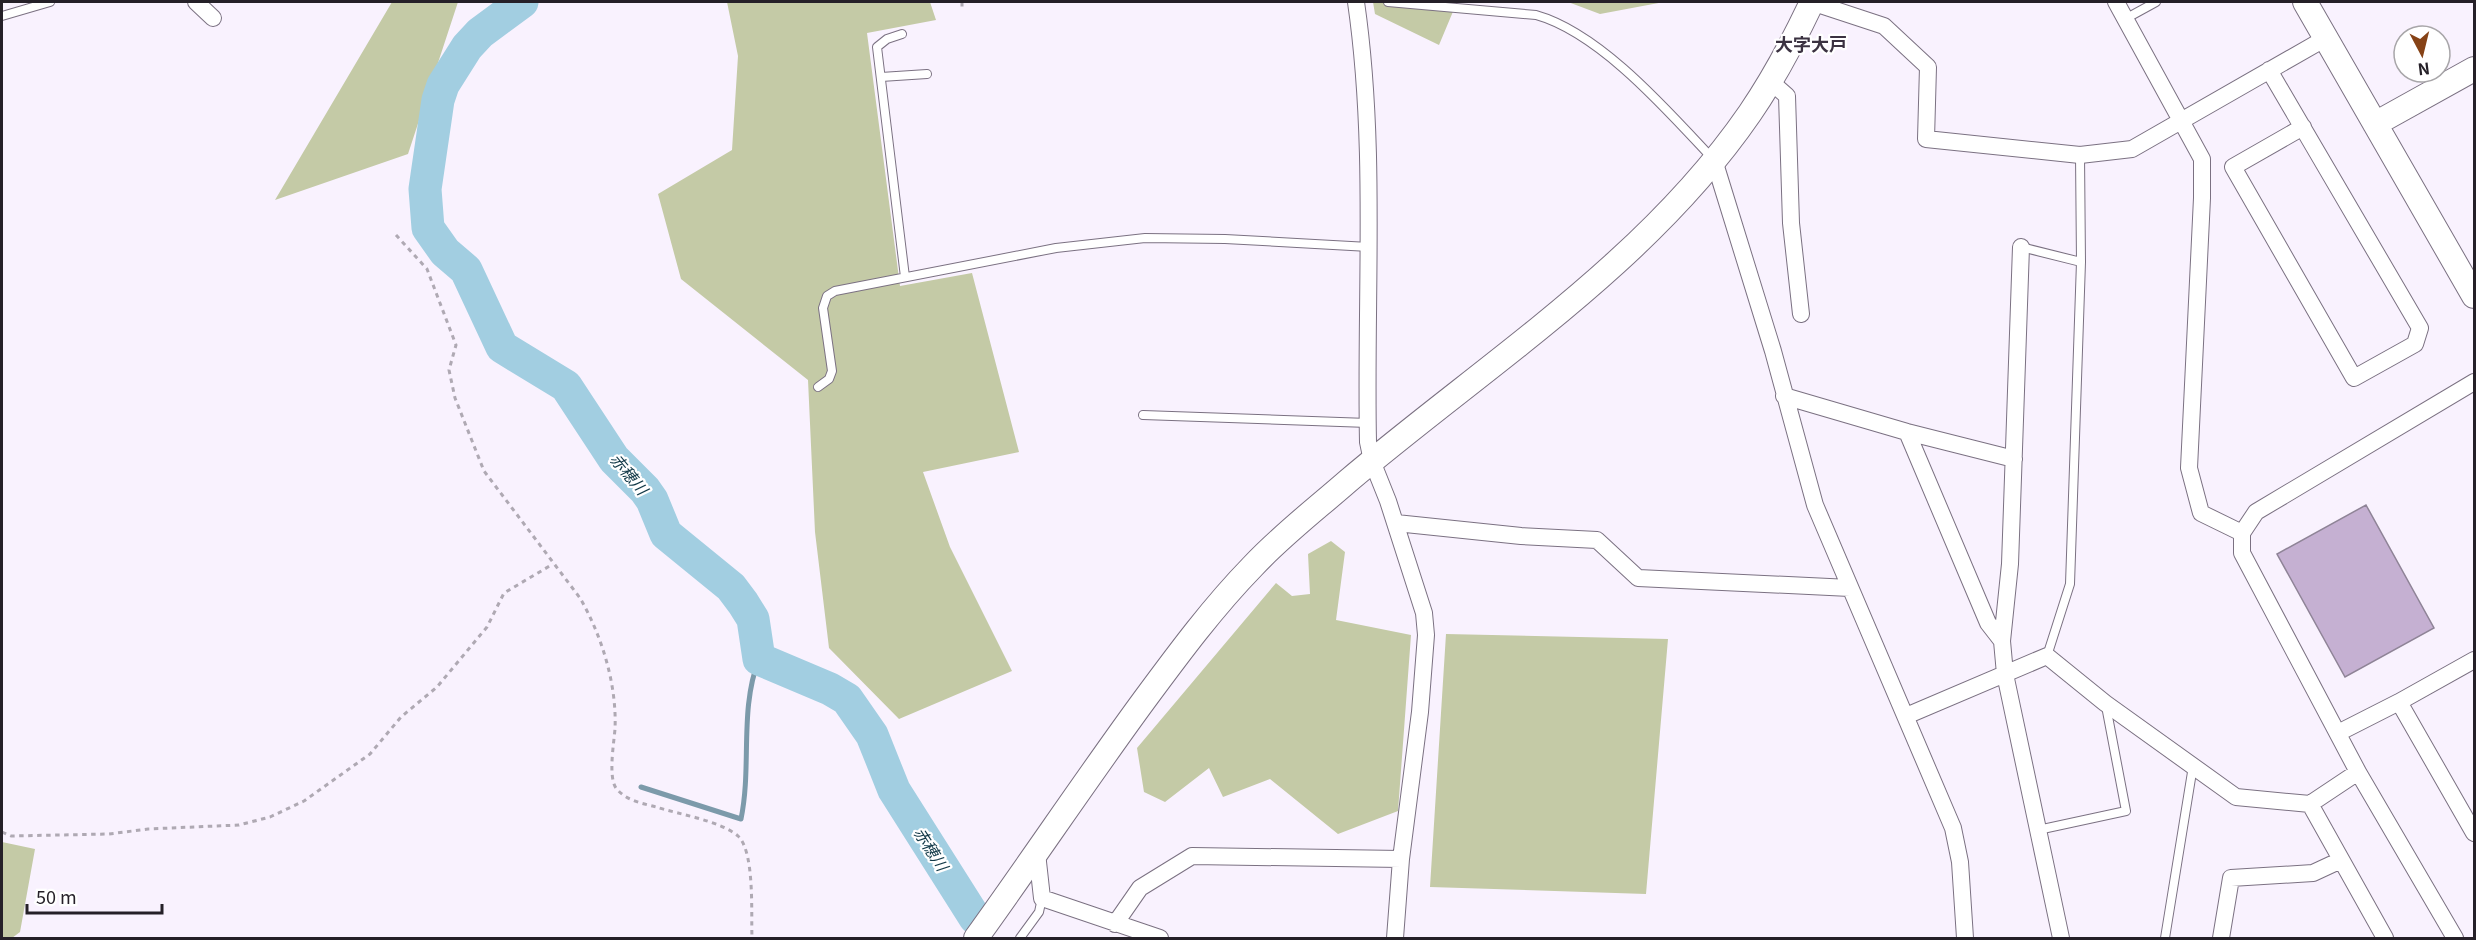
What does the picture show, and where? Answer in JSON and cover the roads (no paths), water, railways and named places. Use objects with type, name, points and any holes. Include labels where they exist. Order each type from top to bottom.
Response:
[{"type":"street","points":[[196,2],[213,18]]},
{"type":"street","points":[[1356,2],[1367,122],[1370,247],[1368,442],[1372,461],[1396,523],[1424,613],[1426,635],[1420,712],[1401,859],[1395,939]]},
{"type":"street","points":[[976,939],[1122,730],[1215,608],[1253,565],[1372,461],[1563,307],[1617,261],[1653,226],[1714,160],[1751,113],[1811,2],[1884,26],[1928,67],[1926,139],[2080,155],[2132,149],[2326,38]]},
{"type":"street","points":[[2116,2],[2202,159],[2202,209],[2189,468],[2201,513],[2242,533]]},
{"type":"street","points":[[2305,2],[2475,296]]},
{"type":"street","points":[[2375,124],[2475,69]]},
{"type":"street","points":[[2269,70],[2420,328],[2415,344],[2354,378],[2233,167],[2302,127]]},
{"type":"street","points":[[1770,81],[1787,96],[1791,223],[1801,314]]},
{"type":"street","points":[[1714,160],[1773,351],[1815,505],[1953,828],[1960,862],[1965,939]]},
{"type":"street","points":[[2021,247],[2010,564],[2002,641],[2005,674],[2061,939]]},
{"type":"street","points":[[2455,939],[2358,772],[2242,553],[2242,533],[2256,512],[2475,382]]},
{"type":"street","points":[[1784,396],[1907,432],[2014,459]]},
{"type":"street","points":[[1907,432],[1988,622],[2002,641]]},
{"type":"street","points":[[1396,523],[1521,536],[1597,540],[1638,578],[1850,588]]},
{"type":"street","points":[[1906,716],[2047,656],[2105,703],[2236,798],[2310,804],[2358,772]]},
{"type":"street","points":[[2338,733],[2475,660]]},
{"type":"street","points":[[2399,702],[2475,833]]},
{"type":"street","points":[[2310,804],[2385,939]]},
{"type":"street","points":[[1037,853],[1042,898],[1160,939]]},
{"type":"street","points":[[1115,924],[1140,888],[1192,856],[1401,859]]},
{"type":"street","points":[[2221,939],[2231,879],[2313,873],[2341,860]]},
{"type":"lane","points":[[2,16],[50,2]]},
{"type":"lane","points":[[1388,2],[1536,15],[1554,20],[1610,58],[1656,99],[1714,160]]},
{"type":"lane","points":[[2125,19],[2156,2]]},
{"type":"lane","points":[[902,34],[888,39],[877,47],[905,277]]},
{"type":"lane","points":[[881,76],[927,74]]},
{"type":"lane","points":[[2047,656],[2070,584],[2082,262],[2080,155]]},
{"type":"lane","points":[[818,387],[829,379],[832,371],[823,308],[827,296],[835,291],[1056,248],[1145,238],[1225,239],[1370,247]]},
{"type":"lane","points":[[2021,247],[2082,262]]},
{"type":"lane","points":[[1143,415],[1368,423]]},
{"type":"lane","points":[[2038,830],[2126,811],[2105,703]]},
{"type":"lane","points":[[2165,939],[2193,766]]},
{"type":"lane","points":[[1020,939],[1039,912],[1042,898]]},
{"type":"waterway","name":"赤穂川","points":[[522,2],[480,33],[467,47],[443,85],[438,100],[425,189],[428,228],[445,252],[466,270],[502,347],[566,386],[614,459],[652,500],[666,534],[731,587],[753,619],[759,659],[830,689],[847,699],[872,735],[894,790],[975,918]]},
{"type":"waterway","points":[[641,787],[741,819],[746,779],[749,698],[759,659]]},
{"type":"district","name":"大字大戸","points":[[1811,45]]}]
